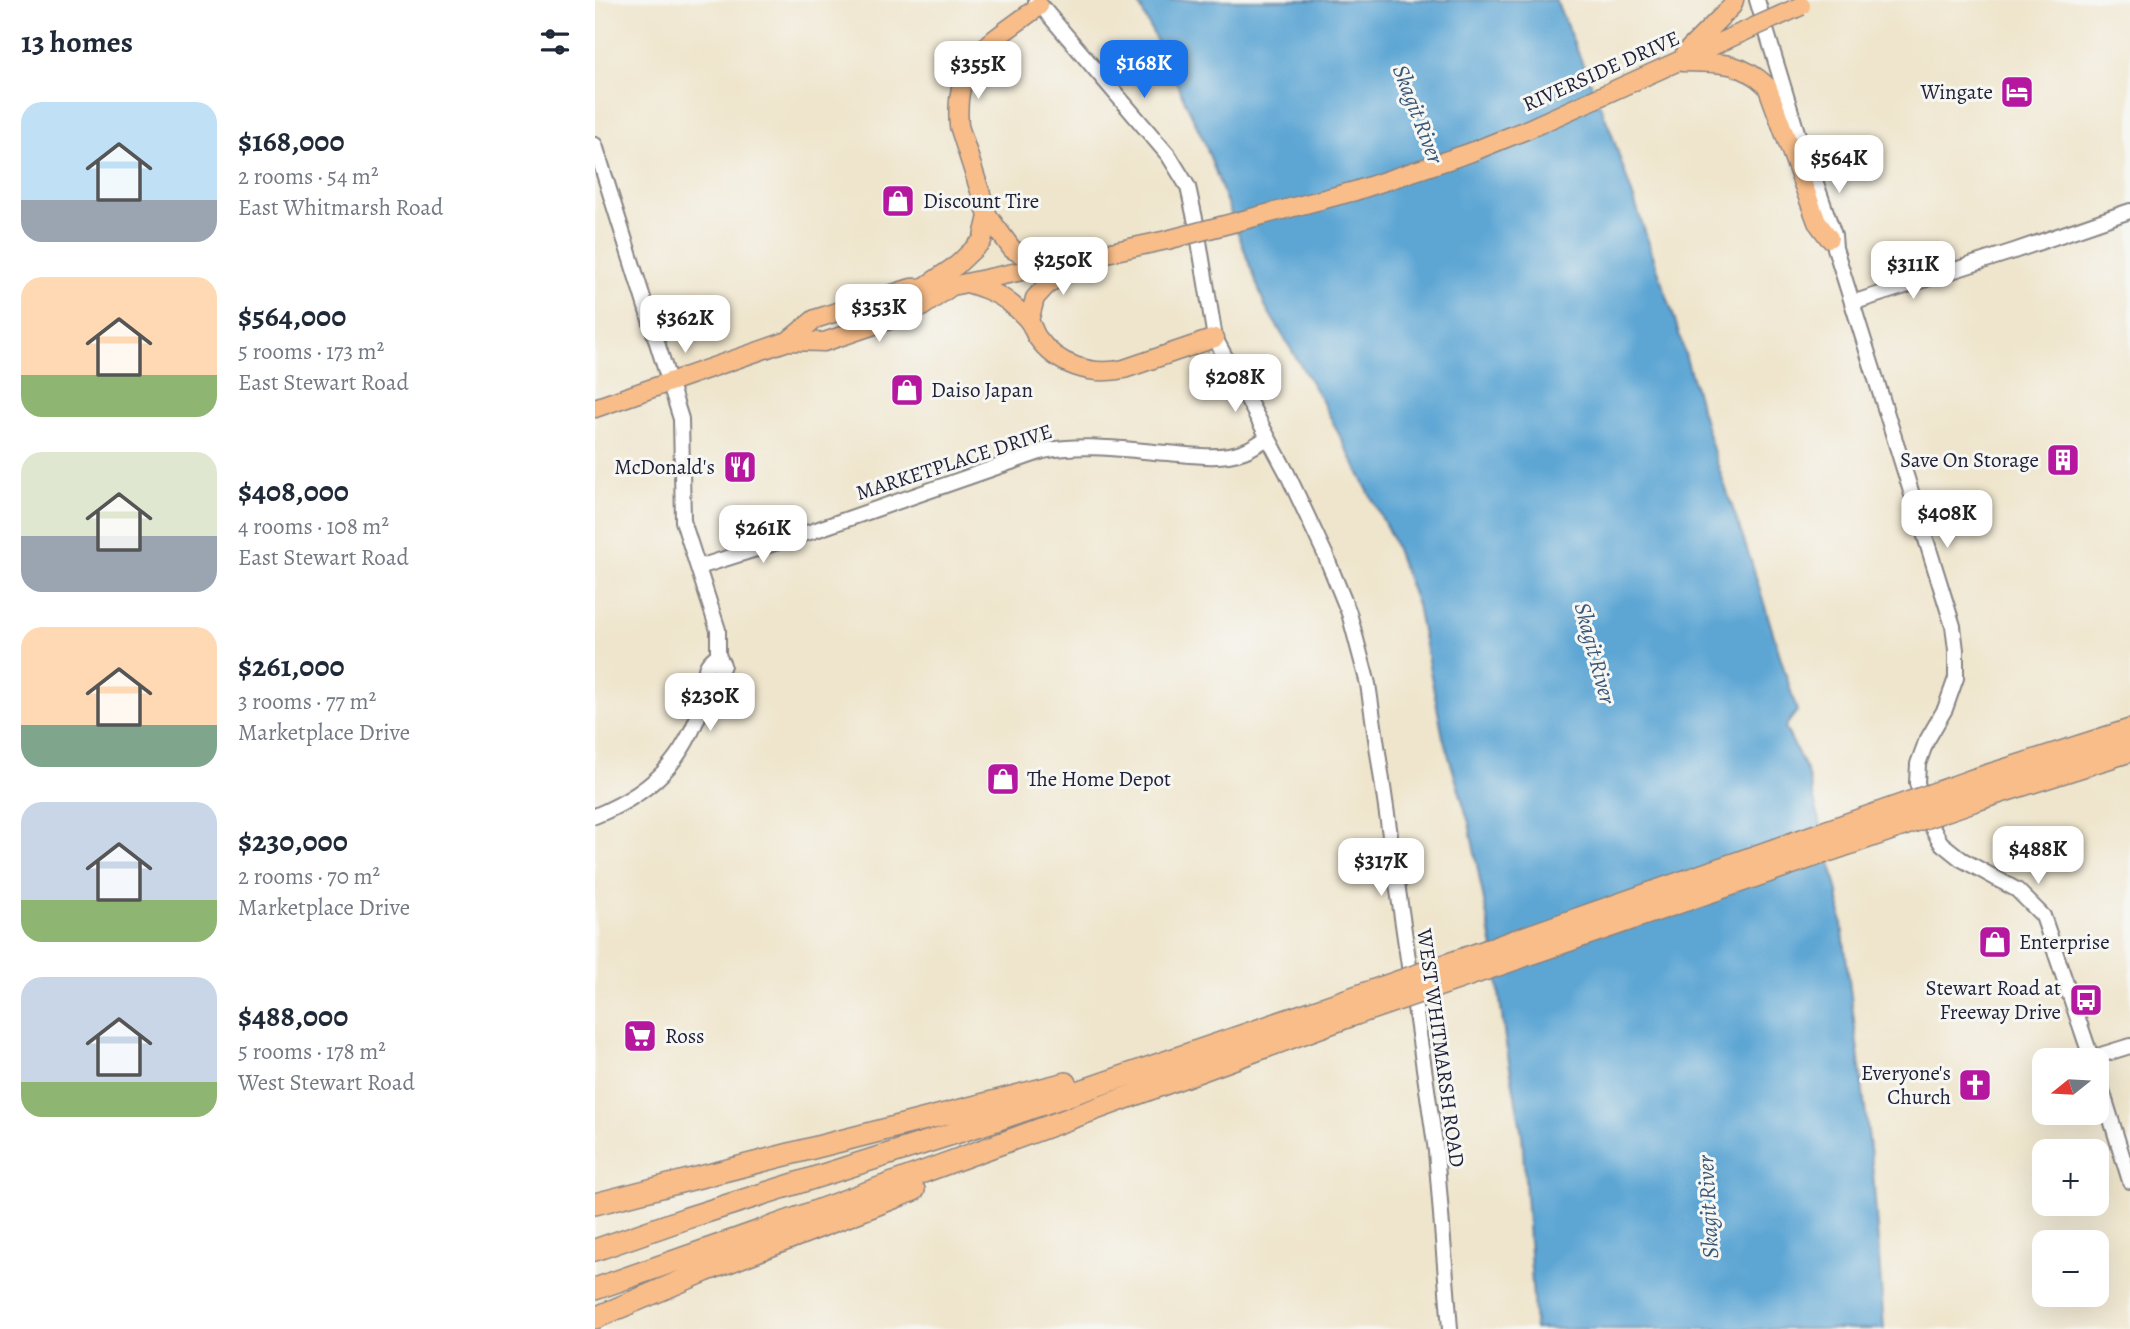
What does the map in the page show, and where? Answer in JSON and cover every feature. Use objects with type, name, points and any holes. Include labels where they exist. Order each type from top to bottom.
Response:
[{"type":"highway","points":[[595,1250],[990,1122],[1164,1062],[1351,1007],[1976,789],[2130,730]]},
{"type":"highway","points":[[1976,789],[2130,751]]},
{"type":"highway","points":[[595,1318],[705,1271],[1002,1156],[1263,1047],[1351,1007]]},
{"type":"highway","points":[[595,1289],[1263,1047]]},
{"type":"highway","points":[[595,1204],[1052,1086],[1164,1062]]},
{"type":"main road","points":[[1675,62],[1725,14],[1734,0]]},
{"type":"main road","points":[[1037,3],[991,41],[968,67],[961,82],[958,111],[959,126],[988,216],[1012,249],[1046,268]]},
{"type":"main road","name":"RIVERSIDE DRIVE","points":[[923,288],[959,285],[1046,268],[1355,191],[1469,153],[1526,130],[1805,3]]},
{"type":"main road","points":[[1675,62],[1723,63],[1752,72],[1767,86],[1817,222],[1832,243]]},
{"type":"main road","points":[[788,341],[815,319],[911,288],[923,288],[957,265],[982,241],[988,216]]},
{"type":"main road","points":[[1029,321],[1035,298],[1078,260]]},
{"type":"main road","points":[[595,408],[788,341],[824,342],[837,338],[916,311],[959,285],[996,293],[1029,321],[1037,337],[1058,358],[1074,367],[1093,372],[1109,373],[1124,369],[1215,338]]},
{"type":"street","points":[[1757,0],[1804,155],[1804,165],[1852,303],[1953,626],[1956,678],[1945,709],[1926,742],[1918,764],[1917,783],[1924,806],[1941,843],[1961,859],[2017,890],[2043,915],[2088,1048]]},
{"type":"street","name":"WEST WHITMARSH ROAD","points":[[1037,3],[1169,156],[1188,187],[1215,338],[1287,472],[1349,613],[1368,684],[1436,1151],[1450,1329]]},
{"type":"street","points":[[595,145],[681,419],[683,521],[718,629],[718,655],[723,665],[717,679],[709,684],[688,742],[673,763],[641,792],[616,808],[595,817]]},
{"type":"street","points":[[1852,303],[2130,211]]},
{"type":"street","name":"MARKETPLACE DRIVE","points":[[699,567],[813,531],[1043,451],[1066,447],[1093,447],[1223,456],[1243,451],[1268,438]]},
{"type":"street","points":[[2109,1053],[2130,1046]]},
{"type":"street","points":[[2109,1113],[2130,1181]]},
{"type":"water","name":"Skagit River","points":[[1137,0],[1556,0],[1610,129],[1675,320],[1716,460],[1751,561],[1797,711],[1785,727],[1807,772],[1838,892],[1873,1172],[1884,1329],[1535,1329],[1522,1135],[1505,1039],[1494,953],[1469,823],[1443,737],[1417,605],[1391,536],[1321,399],[1265,306],[1204,141]]},
{"type":"place","name":"Wingate","points":[[2017,92]]},
{"type":"place","name":"Discount Tire","points":[[898,201]]},
{"type":"place","name":"Daiso Japan","points":[[907,390]]},
{"type":"place","name":"Save On Storage","points":[[2063,460]]},
{"type":"place","name":"McDonald's","points":[[740,467]]},
{"type":"place","name":"The Home Depot","points":[[1003,779]]},
{"type":"place","name":"Enterprise","points":[[1995,942]]},
{"type":"place","name":"Stewart Road at Freeway Drive","points":[[2086,1000]]},
{"type":"place","name":"Ross","points":[[640,1036]]},
{"type":"place","name":"Everyone's Church","points":[[1975,1085]]}]
